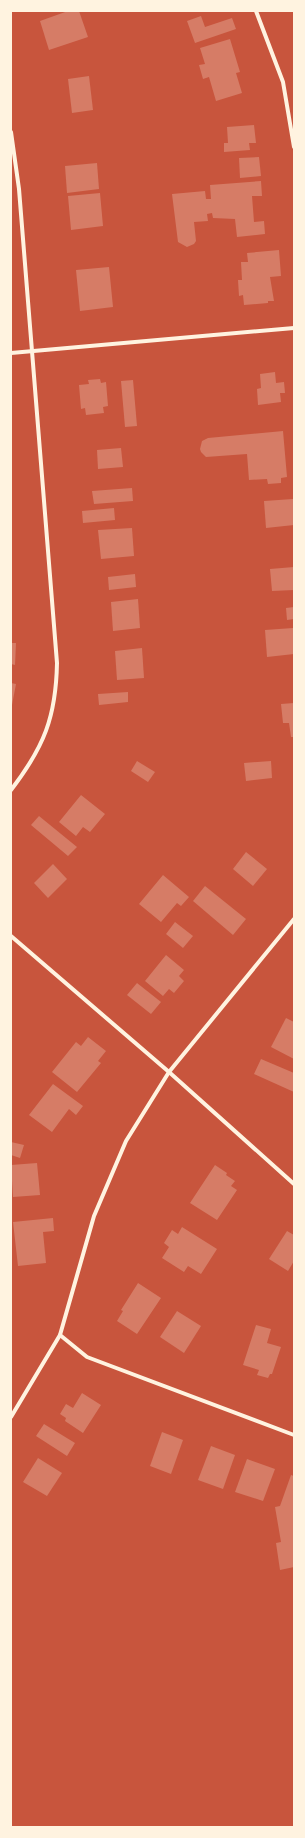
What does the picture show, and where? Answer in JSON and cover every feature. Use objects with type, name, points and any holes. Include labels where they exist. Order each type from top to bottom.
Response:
[{"type":"street","points":[[256,11],[283,82],[294,147]]},
{"type":"street","points":[[11,132],[19,189],[57,663],[57,689],[52,715],[42,742],[11,790]]},
{"type":"street","points":[[11,353],[294,328]]},
{"type":"street","points":[[11,1417],[60,1335],[97,1209],[126,1141],[169,1072],[294,919]]},
{"type":"street","points":[[11,936],[169,1072],[294,1184]]},
{"type":"street","points":[[60,1335],[87,1357],[294,1435]]},
{"type":"building","points":[[68,11],[79,11],[88,37],[49,50],[40,21]]},
{"type":"building","points":[[201,16],[205,27],[232,18],[236,29],[195,43],[187,21]]},
{"type":"building","points":[[230,39],[240,72],[236,73],[242,93],[216,101],[209,77],[203,79],[199,65],[205,64],[200,48]]},
{"type":"building","points":[[89,76],[93,110],[72,113],[68,79]]},
{"type":"building","points":[[254,125],[256,143],[249,143],[250,150],[224,152],[224,143],[228,143],[227,127]]},
{"type":"building","points":[[259,157],[261,176],[240,178],[239,158]]},
{"type":"building","points":[[97,163],[99,189],[67,193],[65,166]]},
{"type":"building","points":[[261,181],[262,196],[252,196],[254,222],[264,221],[265,234],[237,237],[235,219],[213,218],[212,213],[207,214],[208,221],[194,222],[196,241],[194,244],[187,247],[178,242],[172,194],[205,191],[206,199],[211,199],[210,185]]},
{"type":"building","points":[[100,193],[103,226],[71,230],[68,196]]},
{"type":"building","points":[[279,250],[281,276],[270,277],[274,301],[244,305],[243,295],[239,296],[238,280],[242,280],[241,262],[248,262],[247,253]]},
{"type":"building","points":[[109,267],[113,307],[80,311],[76,270]]},
{"type":"building","points":[[275,372],[276,383],[284,382],[285,393],[280,393],[281,402],[258,405],[257,389],[261,388],[260,374]]},
{"type":"building","points":[[100,379],[101,383],[106,382],[108,406],[103,407],[104,413],[86,415],[85,408],[81,409],[79,385],[89,384],[88,380]]},
{"type":"building","points":[[133,380],[137,426],[125,427],[121,381]]},
{"type":"building","points":[[283,431],[287,477],[281,478],[281,483],[268,484],[267,479],[249,480],[247,454],[206,457],[200,449],[202,441],[208,438]]},
{"type":"building","points":[[121,448],[123,467],[98,469],[97,450]]},
{"type":"building","points":[[132,488],[133,501],[94,504],[92,491]]},
{"type":"building","points":[[293,499],[294,525],[266,528],[264,501]]},
{"type":"building","points":[[114,508],[115,520],[83,523],[82,511]]},
{"type":"building","points":[[132,528],[134,556],[101,559],[98,530]]},
{"type":"building","points":[[294,567],[294,590],[272,591],[270,569]]},
{"type":"building","points":[[135,574],[136,587],[109,590],[108,577]]},
{"type":"building","points":[[138,599],[140,628],[113,631],[111,602]]},
{"type":"building","points":[[294,607],[294,619],[287,620],[286,608]]},
{"type":"building","points":[[293,628],[294,654],[267,657],[265,630]]},
{"type":"building","points":[[11,643],[16,643],[15,665],[11,664]]},
{"type":"building","points":[[142,648],[144,678],[117,680],[115,651]]},
{"type":"building","points":[[11,683],[16,684],[12,705],[11,705]]},
{"type":"building","points":[[128,692],[128,702],[99,705],[98,694]]},
{"type":"building","points":[[294,703],[294,737],[291,737],[289,723],[283,723],[281,704]]},
{"type":"building","points":[[137,761],[155,772],[148,782],[131,771]]},
{"type":"building","points":[[271,761],[272,778],[246,781],[244,763]]},
{"type":"building","points":[[81,795],[105,814],[90,832],[83,827],[76,836],[59,822]]},
{"type":"building","points":[[39,816],[77,847],[68,856],[31,825]]},
{"type":"building","points":[[246,852],[267,869],[253,886],[233,869]]},
{"type":"building","points":[[53,864],[67,879],[48,898],[34,883]]},
{"type":"building","points":[[163,875],[189,897],[181,906],[177,903],[161,922],[139,904]]},
{"type":"building","points":[[205,886],[246,919],[233,935],[193,901]]},
{"type":"building","points":[[175,922],[193,936],[183,948],[166,934]]},
{"type":"building","points":[[166,955],[184,970],[179,976],[184,981],[174,993],[169,989],[163,996],[145,981]]},
{"type":"building","points":[[137,983],[161,1002],[151,1014],[127,995]]},
{"type":"building","points":[[286,1018],[294,1022],[294,1059],[271,1047]]},
{"type":"building","points":[[88,1037],[106,1051],[98,1061],[101,1063],[77,1092],[52,1072],[76,1042],[81,1046]]},
{"type":"building","points":[[261,1059],[294,1073],[294,1092],[254,1074]]},
{"type":"building","points":[[53,1084],[83,1106],[76,1115],[69,1109],[52,1132],[29,1115]]},
{"type":"building","points":[[11,1142],[24,1145],[20,1158],[11,1155]]},
{"type":"building","points":[[37,1163],[40,1195],[13,1197],[11,1165]]},
{"type":"building","points":[[215,1165],[227,1173],[226,1175],[235,1181],[231,1186],[237,1190],[217,1220],[190,1203]]},
{"type":"building","points":[[53,1218],[54,1231],[43,1232],[46,1263],[18,1266],[13,1222]]},
{"type":"building","points":[[182,1227],[217,1249],[201,1274],[188,1266],[184,1272],[162,1258],[169,1247],[164,1243],[172,1230],[178,1234]]},
{"type":"building","points":[[287,1231],[294,1235],[294,1261],[288,1271],[269,1259]]},
{"type":"building","points":[[138,1283],[161,1298],[137,1334],[117,1321],[123,1311],[121,1310]]},
{"type":"building","points":[[177,1311],[201,1326],[184,1353],[160,1337]]},
{"type":"building","points":[[256,1325],[271,1329],[267,1343],[281,1347],[272,1374],[270,1374],[268,1378],[257,1375],[259,1370],[243,1365]]},
{"type":"building","points":[[82,1393],[101,1405],[83,1433],[65,1421],[66,1418],[60,1414],[66,1404],[73,1408]]},
{"type":"building","points":[[44,1424],[75,1443],[67,1456],[36,1436]]},
{"type":"building","points":[[162,1432],[183,1440],[171,1474],[150,1466]]},
{"type":"building","points":[[211,1446],[235,1455],[223,1489],[198,1480]]},
{"type":"building","points":[[38,1458],[62,1473],[47,1496],[23,1482]]},
{"type":"building","points":[[247,1459],[275,1469],[263,1501],[235,1492]]},
{"type":"building","points":[[291,1475],[294,1476],[294,1567],[280,1570],[276,1543],[281,1542],[275,1507],[280,1506]]}]
